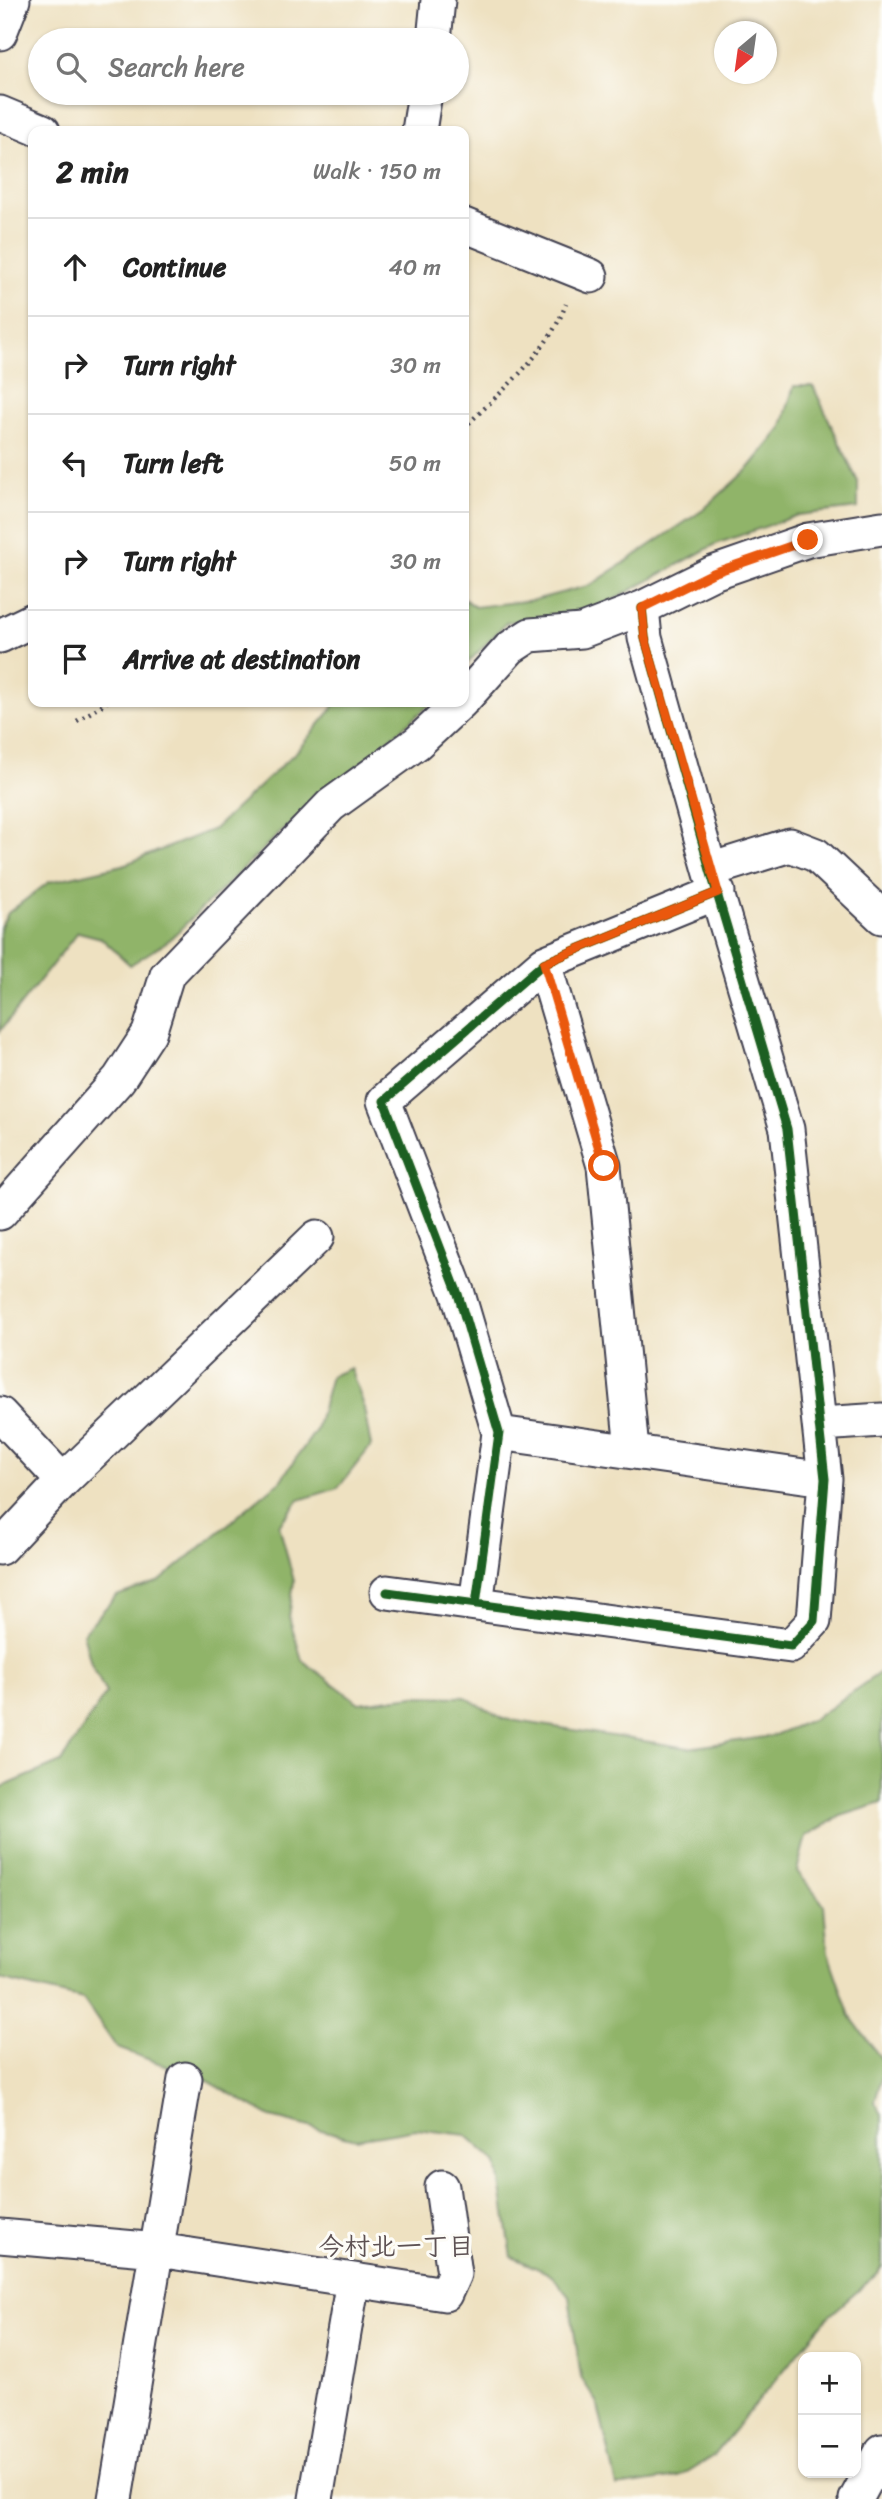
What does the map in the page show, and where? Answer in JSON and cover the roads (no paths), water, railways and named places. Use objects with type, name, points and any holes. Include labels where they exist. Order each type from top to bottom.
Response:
[{"type":"street","points":[[0,33],[13,0]]},
{"type":"street","points":[[434,28],[438,0]]},
{"type":"street","points":[[420,126],[423,105]]},
{"type":"street","points":[[0,113],[31,126]]},
{"type":"street","points":[[469,227],[585,273]]},
{"type":"street","points":[[469,693],[510,648],[530,635],[582,631],[642,608],[713,573],[808,540],[882,528]]},
{"type":"street","points":[[387,1592],[791,1646],[814,1621],[825,1479],[787,1129],[645,638],[642,608]]},
{"type":"street","points":[[0,636],[28,622]]},
{"type":"street","points":[[0,1213],[119,1079],[149,1033],[167,975],[331,805],[417,743],[456,707]]},
{"type":"street","points":[[476,1604],[499,1433],[458,1294],[384,1101],[544,963],[790,845],[816,855],[882,917]]},
{"type":"street","points":[[544,963],[604,1166],[632,1450]]},
{"type":"street","points":[[0,1548],[63,1481],[317,1237]]},
{"type":"street","points":[[0,1414],[63,1481]]},
{"type":"street","points":[[821,1424],[882,1420]]},
{"type":"street","points":[[499,1433],[825,1479]]},
{"type":"street","points":[[115,2499],[185,2079]]},
{"type":"street","points":[[0,2236],[158,2250],[445,2294],[454,2274],[442,2187]]},
{"type":"street","points":[[316,2499],[354,2280]]},
{"type":"street","points":[[856,2499],[882,2452]]},
{"type":"district","name":"今村北一丁目","points":[[396,2246]]}]
